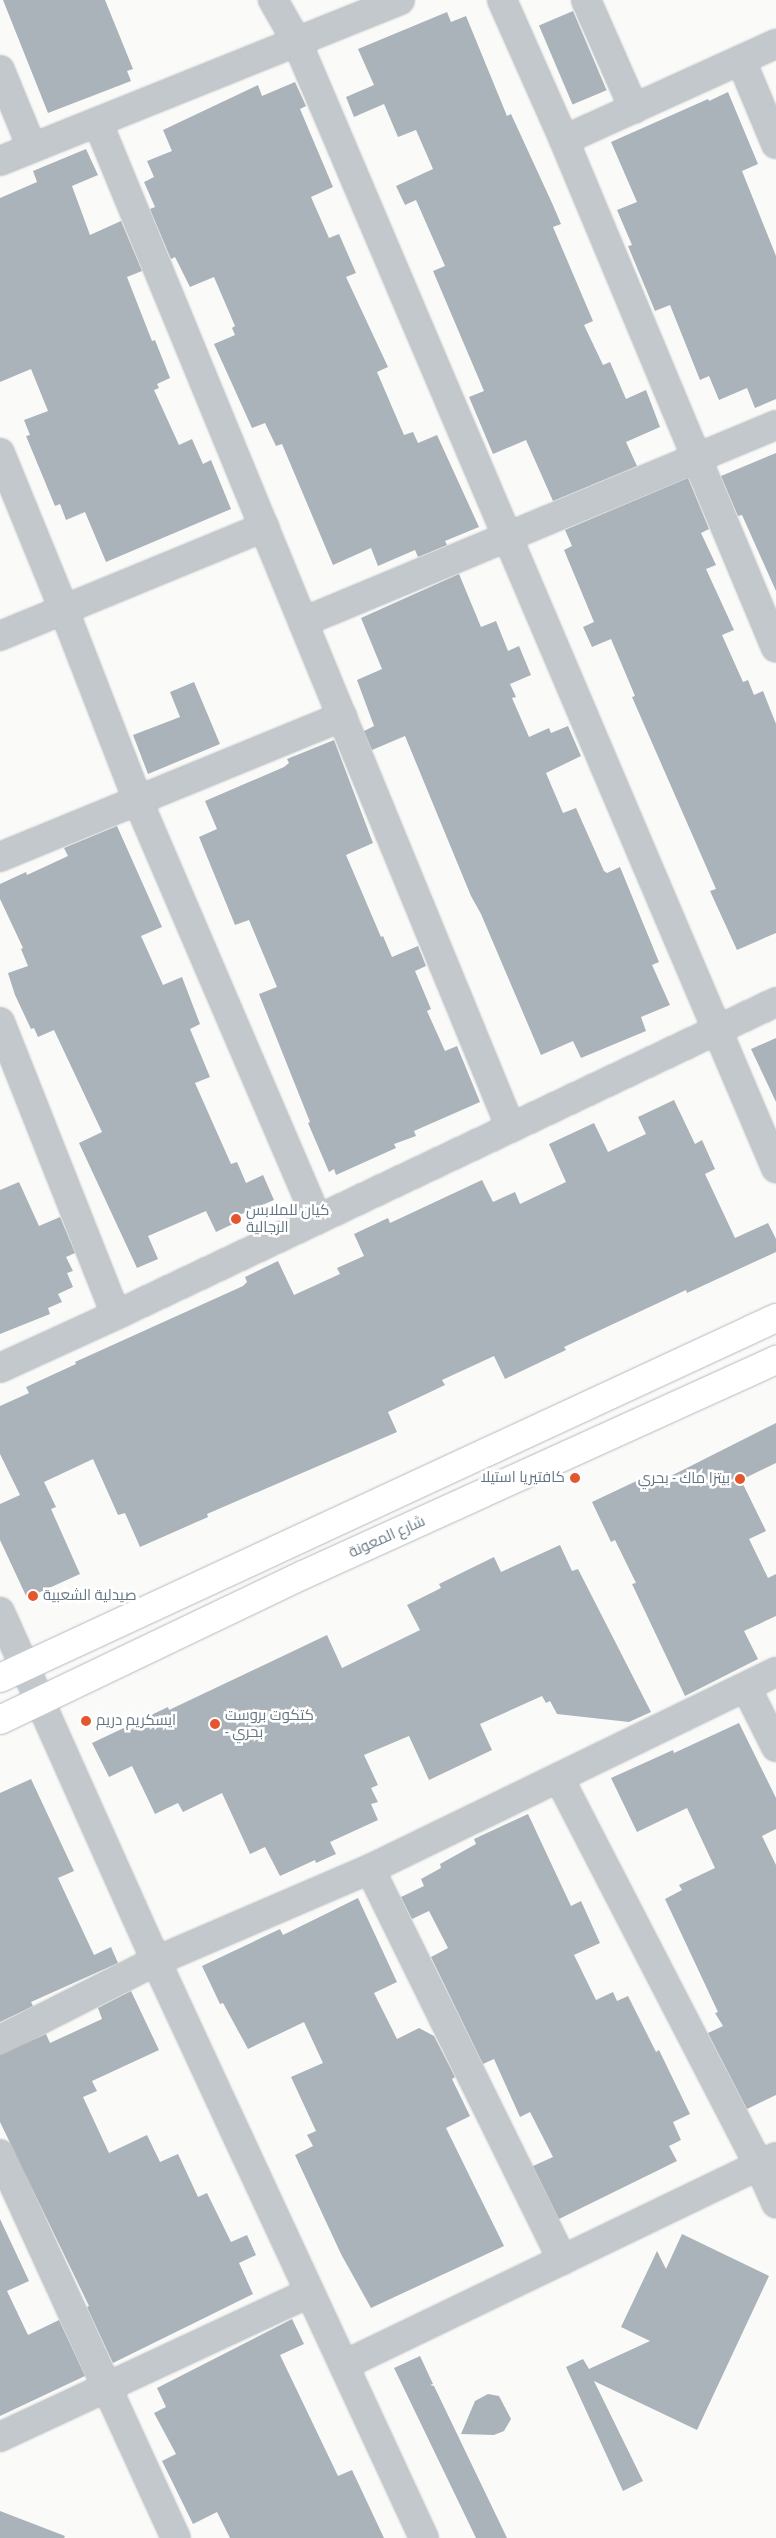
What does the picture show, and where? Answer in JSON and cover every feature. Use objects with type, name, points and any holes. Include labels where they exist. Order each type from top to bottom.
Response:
[{"type":"highway","points":[[0,1678],[776,1318]]},
{"type":"highway","name":"شارع المعونة","points":[[0,1720],[303,1575],[776,1360]]},
{"type":"street","points":[[273,0],[297,42],[716,1032],[776,1168]]},
{"type":"street","points":[[0,162],[400,0]]},
{"type":"street","points":[[502,0],[564,140],[695,458],[776,648]]},
{"type":"street","points":[[586,0],[634,109]]},
{"type":"street","points":[[564,140],[776,44]]},
{"type":"street","points":[[741,60],[776,144]]},
{"type":"street","points":[[0,70],[32,148]]},
{"type":"street","points":[[98,123],[510,1126]]},
{"type":"street","points":[[303,622],[776,424]]},
{"type":"street","points":[[0,454],[64,610],[138,801],[317,1219]]},
{"type":"street","points":[[0,636],[264,528]]},
{"type":"street","points":[[0,857],[342,717]]},
{"type":"street","points":[[0,1368],[116,1315],[510,1126],[716,1032],[776,1002]]},
{"type":"street","points":[[0,1022],[116,1315]]},
{"type":"street","points":[[0,1612],[26,1666],[39,1702],[156,1961],[424,2538]]},
{"type":"street","points":[[0,2040],[156,1961],[370,1869],[776,1672]]},
{"type":"street","points":[[746,1686],[776,1747]]},
{"type":"street","points":[[559,1778],[768,2161],[776,2203]]},
{"type":"street","points":[[370,1869],[562,2260]]},
{"type":"street","points":[[0,2154],[176,2538]]},
{"type":"street","points":[[344,2364],[768,2161]]},
{"type":"street","points":[[0,2437],[108,2389],[309,2293]]},
{"type":"building","points":[[3,0],[105,0],[133,69],[127,71],[131,81],[48,113]]},
{"type":"building","points":[[573,11],[607,90],[573,105],[539,25]]},
{"type":"building","points":[[447,12],[451,22],[466,16],[507,116],[511,114],[552,203],[561,224],[553,227],[593,321],[584,325],[603,365],[610,362],[626,399],[646,390],[660,427],[626,442],[637,466],[553,501],[526,440],[493,454],[469,397],[484,391],[433,271],[445,266],[416,200],[405,205],[396,186],[433,169],[416,130],[398,137],[384,104],[354,117],[346,97],[374,85],[358,49]]},
{"type":"building","points":[[295,82],[306,106],[300,109],[333,187],[311,197],[329,238],[339,234],[356,273],[346,277],[388,367],[377,372],[404,435],[413,432],[418,443],[437,435],[479,527],[445,541],[447,545],[418,557],[415,550],[378,566],[371,548],[333,565],[282,444],[276,446],[265,423],[252,428],[214,344],[235,335],[232,328],[235,326],[214,277],[190,287],[175,257],[171,259],[150,209],[155,207],[144,182],[154,177],[147,161],[172,151],[163,130],[258,85],[262,96]]},
{"type":"building","points":[[728,92],[758,164],[742,171],[776,256],[776,399],[755,408],[747,388],[719,400],[709,376],[700,380],[670,305],[655,311],[628,246],[632,245],[617,210],[637,202],[611,142]]},
{"type":"building","points":[[86,149],[98,175],[72,186],[90,235],[121,221],[142,271],[127,277],[152,341],[155,340],[170,378],[157,384],[159,388],[154,390],[179,445],[192,439],[203,464],[211,460],[231,509],[106,562],[85,512],[66,520],[60,504],[55,506],[26,436],[30,435],[24,420],[48,411],[31,369],[0,382],[0,198],[37,182],[33,171]]},
{"type":"building","points":[[776,453],[776,591],[742,515],[738,516],[721,476]]},
{"type":"building","points":[[688,478],[709,529],[701,533],[716,565],[706,569],[734,630],[722,635],[743,682],[748,680],[754,695],[763,691],[776,724],[776,933],[737,950],[710,891],[716,889],[632,697],[635,696],[611,639],[592,647],[583,627],[594,622],[564,550],[572,546],[565,530]]},
{"type":"building","points":[[459,574],[481,627],[496,621],[508,651],[519,646],[531,675],[510,684],[516,697],[512,698],[529,737],[549,728],[551,733],[568,726],[581,756],[546,773],[563,813],[576,808],[604,871],[607,873],[620,867],[659,962],[652,965],[670,1005],[641,1017],[646,1031],[581,1058],[573,1041],[541,1055],[481,914],[471,896],[405,736],[372,750],[364,731],[374,726],[357,680],[382,669],[361,618]]},
{"type":"building","points":[[194,682],[220,744],[148,774],[133,735],[180,717],[170,692]]},
{"type":"building","points":[[334,740],[373,843],[346,855],[381,937],[383,936],[392,957],[418,946],[426,966],[415,971],[431,1009],[427,1011],[445,1051],[457,1046],[480,1102],[414,1131],[416,1136],[394,1144],[396,1148],[336,1175],[334,1169],[329,1172],[308,1123],[310,1122],[259,994],[277,987],[249,920],[235,925],[199,837],[217,829],[205,801],[284,767],[289,763],[287,759]]},
{"type":"building","points":[[117,826],[162,927],[141,936],[163,985],[182,977],[200,1024],[190,1029],[210,1077],[195,1083],[231,1164],[237,1162],[246,1183],[263,1175],[274,1200],[232,1218],[235,1223],[216,1232],[206,1211],[148,1236],[158,1259],[137,1268],[79,1143],[102,1132],[54,1030],[38,1037],[34,1028],[31,1029],[15,995],[8,973],[28,966],[21,949],[23,948],[0,899],[0,884],[26,872],[27,875],[68,856],[64,848]]},
{"type":"building","points":[[776,1038],[776,1102],[751,1049]]},
{"type":"building","points":[[674,1100],[695,1144],[702,1140],[715,1169],[705,1174],[735,1238],[768,1223],[776,1239],[776,1252],[687,1293],[686,1290],[564,1347],[566,1350],[505,1379],[494,1356],[442,1380],[445,1385],[388,1412],[397,1432],[207,1514],[208,1517],[140,1547],[125,1513],[118,1515],[93,1459],[44,1482],[56,1507],[51,1509],[80,1574],[27,1598],[0,1540],[0,1504],[20,1495],[0,1454],[0,1406],[29,1393],[26,1387],[76,1364],[75,1362],[243,1286],[247,1282],[245,1277],[278,1261],[294,1295],[340,1274],[337,1268],[364,1256],[354,1234],[388,1218],[390,1223],[482,1180],[493,1202],[515,1192],[520,1204],[566,1182],[549,1144],[594,1123],[608,1152],[646,1134],[638,1117]]},
{"type":"building","points":[[19,1182],[39,1226],[60,1217],[75,1253],[66,1257],[73,1271],[67,1273],[73,1287],[58,1294],[62,1302],[48,1308],[50,1314],[0,1334],[0,1190]]},
{"type":"building","points":[[776,1423],[776,1463],[741,1480],[766,1531],[749,1539],[768,1578],[776,1574],[776,1616],[744,1631],[758,1659],[685,1696],[632,1584],[636,1583],[615,1540],[611,1542],[592,1502],[647,1476],[651,1486]]},
{"type":"building","points":[[560,1545],[572,1571],[578,1569],[651,1712],[629,1722],[557,1714],[550,1701],[546,1703],[542,1696],[480,1724],[492,1750],[429,1780],[409,1736],[364,1755],[378,1785],[371,1788],[378,1802],[371,1804],[378,1820],[330,1842],[336,1854],[316,1863],[315,1860],[280,1876],[265,1847],[250,1854],[222,1793],[183,1812],[178,1803],[155,1814],[132,1766],[109,1777],[92,1743],[168,1707],[169,1710],[327,1635],[342,1668],[420,1630],[407,1605],[441,1588],[439,1584],[494,1557],[501,1572]]},
{"type":"building","points":[[739,1723],[776,1798],[776,1829],[762,1836],[776,1865],[776,2095],[747,2109],[708,2033],[723,2026],[715,2013],[718,2012],[665,1899],[682,1890],[679,1885],[715,1868],[687,1808],[637,1832],[611,1778],[673,1750],[674,1753]]},
{"type":"building","points":[[31,1779],[74,1871],[58,1878],[94,1955],[111,1947],[118,1963],[31,2002],[33,2006],[0,2022],[0,1793]]},
{"type":"building","points":[[528,1814],[571,1906],[581,1901],[600,1943],[574,1955],[596,2000],[613,1992],[617,2001],[628,1996],[656,2052],[659,2050],[690,2114],[673,2122],[681,2140],[669,2146],[677,2161],[559,2219],[533,2166],[553,2157],[530,2112],[520,2117],[494,2059],[483,2064],[431,1957],[448,1948],[429,1911],[412,1919],[401,1897],[424,1886],[421,1879],[441,1868],[440,1864],[476,1844],[474,1839]]},
{"type":"building","points":[[358,1898],[397,1982],[374,1993],[397,2039],[419,2028],[434,2036],[455,2077],[452,2079],[470,2116],[446,2128],[504,2246],[371,2308],[341,2254],[295,2155],[313,2146],[307,2135],[316,2131],[291,2077],[323,2063],[304,2022],[248,2049],[223,2003],[220,2004],[202,1966],[280,1929],[283,1935]]},
{"type":"building","points":[[131,1991],[159,2050],[92,2081],[97,2091],[83,2097],[109,2153],[147,2135],[160,2162],[178,2154],[198,2197],[207,2193],[231,2242],[247,2235],[256,2255],[239,2263],[253,2294],[113,2363],[87,2307],[89,2306],[0,2122],[0,2055],[46,2034],[50,2043],[102,2019],[98,2008]]},
{"type":"building","points":[[0,2219],[29,2281],[7,2291],[28,2335],[59,2320],[85,2376],[0,2416]]},
{"type":"building","points":[[682,2234],[769,2276],[697,2430],[594,2381],[643,2481],[623,2491],[566,2367],[583,2359],[589,2369],[650,2341],[621,2327],[657,2251],[666,2269]]},
{"type":"building","points":[[292,2319],[304,2344],[280,2355],[338,2476],[352,2470],[384,2538],[230,2538],[217,2512],[193,2524],[162,2461],[176,2454],[154,2413],[166,2407],[157,2388]]},
{"type":"building","points":[[420,2356],[433,2384],[430,2385],[434,2386],[507,2538],[476,2538],[394,2368]]},
{"type":"building","points":[[488,2394],[499,2396],[511,2419],[504,2431],[494,2435],[461,2434],[475,2401]]},
{"type":"building","points":[[0,2511],[65,2536],[64,2538],[0,2538]]},
{"type":"place","name":"كيان للملابس الرجالية","points":[[236,1219]]},
{"type":"place","name":"كافتيريا استيلا","points":[[575,1478]]},
{"type":"place","name":"بيتزا ماك - بحري","points":[[740,1479]]},
{"type":"place","name":"صيدلية الشعبية","points":[[33,1596]]},
{"type":"place","name":"ايسكريم دريم","points":[[86,1721]]},
{"type":"place","name":"كتكوت بروست - بحري","points":[[215,1724]]}]
